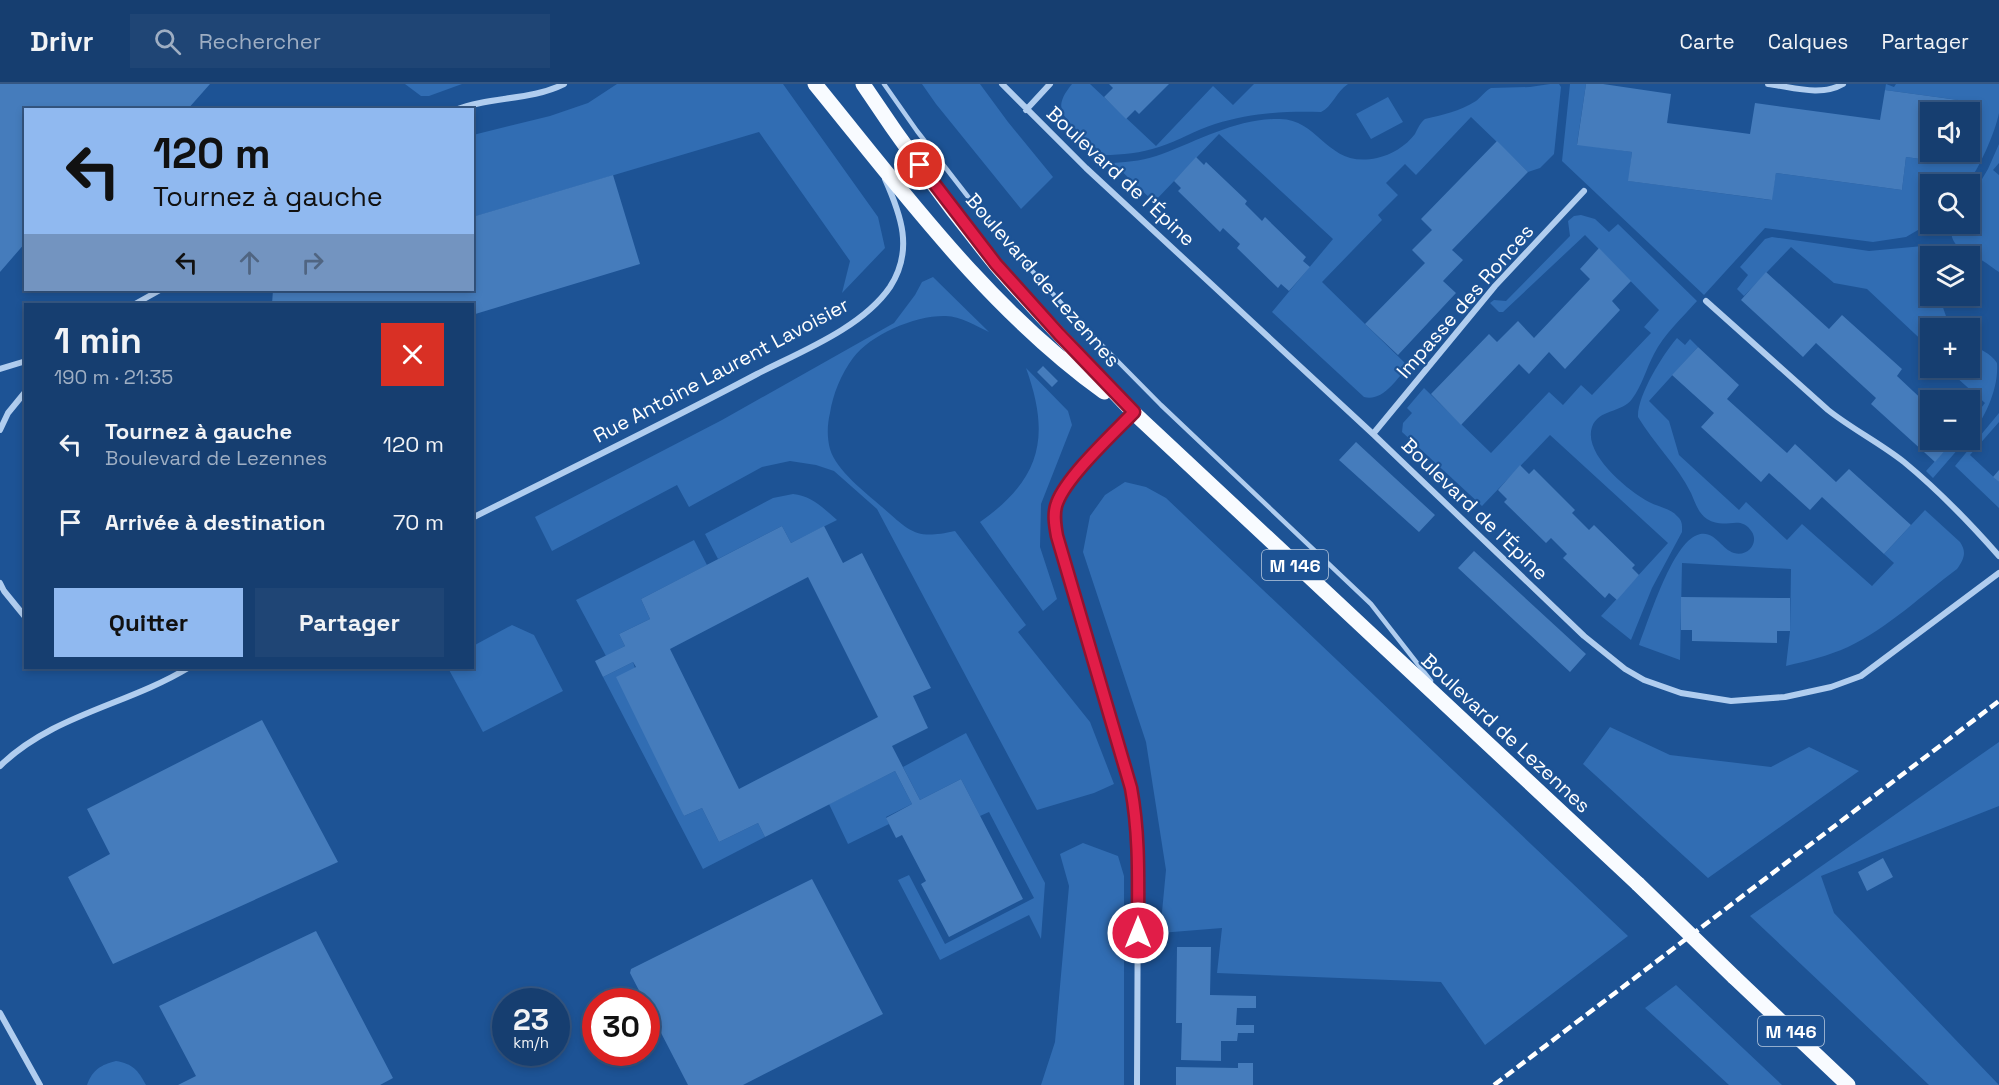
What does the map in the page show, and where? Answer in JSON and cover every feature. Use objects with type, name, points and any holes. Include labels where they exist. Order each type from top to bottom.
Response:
[{"type":"main road","name":"Boulevard de Lezennes","points":[[815,84],[902,192],[981,282],[1069,366],[1134,412]]},
{"type":"main road","name":"Boulevard de Lezennes","points":[[863,84],[920,165],[996,264],[1134,412],[1457,717],[1638,884],[1848,1085]]},
{"type":"street","points":[[462,108],[486,101],[538,92],[564,84]]},
{"type":"street","name":"Boulevard de l'Épine","points":[[1002,84],[1086,168],[1373,434],[1599,649],[1644,680],[1681,693],[1731,701],[1785,698],[1831,687],[1861,676],[1999,573]]},
{"type":"street","points":[[1026,110],[1050,84]]},
{"type":"street","points":[[1768,84],[1823,92],[1843,84]]},
{"type":"street","name":"Rue Antoine Laurent Lavoisier","points":[[474,517],[832,335],[872,307],[889,287],[901,265],[904,244],[901,222],[876,159]]},
{"type":"street","name":"Impasse des Ronces","points":[[1373,434],[1495,286],[1584,191]]},
{"type":"street","points":[[137,303],[158,291]]},
{"type":"street","points":[[1706,301],[1846,425],[1881,445],[1931,486],[1999,556]]},
{"type":"street","points":[[0,369],[24,363]]},
{"type":"street","points":[[0,430],[8,413],[24,393]]},
{"type":"street","points":[[1134,412],[1100,447],[1063,491],[1057,504],[1055,523],[1124,760],[1136,813],[1137,1085]]},
{"type":"street","points":[[0,583],[24,616]]},
{"type":"street","points":[[0,766],[31,740],[51,729],[133,696],[186,669]]},
{"type":"street","points":[[0,1013],[40,1085]]},
{"type":"lane","points":[[884,84],[976,207],[1020,257],[1128,372],[1371,604],[1457,717]]},
{"type":"shaded area","points":[[405,84],[462,84],[429,96],[421,96]]},
{"type":"shaded area","points":[[617,84],[783,84],[878,217],[885,248],[842,293],[850,261],[759,132],[474,217],[474,135],[550,116],[588,103]]},
{"type":"shaded area","points":[[922,84],[980,84],[1053,177],[1021,209]]},
{"type":"shaded area","points":[[1072,84],[1090,84],[1156,146],[1213,86],[1233,105],[1254,84],[1348,84],[1321,112],[1281,112],[1242,117],[1208,126],[1152,149],[1104,155],[1064,115],[1061,104]]},
{"type":"shaded area","points":[[1559,84],[1561,87],[1554,154],[1540,168],[1528,172],[1471,117],[1416,175],[1405,164],[1386,183],[1398,195],[1378,215],[1382,220],[1322,282],[1408,366],[1389,388],[1371,398],[1364,397],[1272,312],[1333,239],[1219,134],[1154,202],[1113,163],[1156,156],[1219,131],[1249,122],[1280,119],[1294,121],[1305,127],[1335,151],[1347,157],[1360,160],[1377,158],[1403,146],[1425,119],[1463,108],[1476,101],[1491,88]]},
{"type":"shaded area","points":[[1570,84],[1586,84],[1577,144],[1632,152],[1629,181],[1771,200],[1776,173],[1902,190],[1906,157],[1920,159],[1920,162],[1980,162],[1973,174],[1920,174],[1920,229],[1906,237],[1873,242],[1765,228],[1704,295],[1562,161]]},
{"type":"shaded area","points":[[1886,84],[1894,87],[1896,84],[1999,84],[1999,113],[1980,161],[1980,102],[1958,102],[1958,100],[1885,90]]},
{"type":"shaded area","points":[[1388,97],[1403,122],[1371,139],[1356,114]]},
{"type":"shaded area","points":[[1999,144],[1999,163],[1993,170],[1999,175],[1999,272],[1980,259],[1980,246],[1958,246],[1951,234],[1980,234],[1980,182]]},
{"type":"shaded area","points":[[1581,215],[1595,219],[1609,232],[1618,224],[1697,301],[1658,347],[1632,399],[1622,407],[1599,417],[1592,427],[1591,437],[1594,448],[1609,470],[1649,502],[1674,513],[1682,524],[1682,532],[1652,588],[1631,640],[1601,616],[1668,543],[1550,435],[1482,506],[1402,432],[1403,423],[1412,413],[1407,408],[1424,388],[1491,453],[1549,392],[1563,405],[1581,385],[1592,395],[1651,333],[1644,327],[1659,310],[1585,235],[1503,312],[1499,312],[1490,303],[1494,300],[1506,301],[1570,236],[1568,221],[1574,216]]},
{"type":"shaded area","points":[[1772,237],[1869,251],[1920,246],[1920,306],[1942,306],[1947,318],[1920,318],[1920,339],[1867,289],[1834,283],[1791,247],[1744,296],[1737,289],[1748,275],[1740,267],[1765,239]]},
{"type":"shaded area","points":[[933,277],[989,332],[968,322],[946,316],[908,323],[871,341],[853,358],[838,384],[828,422],[829,445],[838,465],[852,481],[907,528],[914,532],[931,535],[955,531],[1026,625],[1018,632],[1090,722],[1114,784],[1094,793],[1037,810],[877,509],[834,471],[816,465],[790,461],[762,467],[689,507],[677,485],[552,551],[535,517],[722,420],[894,323],[922,282]]},
{"type":"shaded area","points":[[1677,338],[1685,345],[1690,339],[1698,347],[1649,401],[1669,421],[1679,455],[1739,510],[1746,502],[1787,540],[1802,524],[1872,586],[1894,563],[1884,554],[1925,510],[1960,542],[1964,556],[1957,569],[1891,621],[1863,639],[1833,653],[1786,666],[1790,631],[1791,569],[1682,563],[1680,660],[1639,645],[1669,569],[1686,543],[1695,536],[1707,534],[1729,551],[1739,554],[1747,551],[1754,541],[1752,532],[1743,524],[1714,522],[1704,517],[1679,473],[1638,417],[1646,387],[1658,364]]},
{"type":"shaded area","points":[[1980,349],[1997,363],[1997,373],[1990,402],[1980,422],[1980,409],[1985,403],[1980,399],[1980,390],[1971,390],[1957,378],[1980,378]]},
{"type":"shaded area","points":[[1026,368],[1068,411],[1072,425],[1041,504],[1040,547],[1057,599],[1043,611],[980,522],[1001,506],[1016,490],[1028,473],[1035,455],[1039,436],[1038,415]]},
{"type":"shaded area","points":[[1999,413],[1999,422],[1980,444],[1980,436]]},
{"type":"shaded area","points":[[1945,450],[1957,450],[1933,478],[1926,471]]},
{"type":"shaded area","points":[[1968,450],[1974,450],[1970,455],[1999,482],[1999,508],[1955,466]]},
{"type":"shaded area","points":[[1125,482],[1146,487],[1166,498],[1628,936],[1485,1045],[1441,982],[1217,973],[1222,928],[1160,933],[1166,870],[1146,742],[1083,552],[1090,516],[1105,495]]},
{"type":"shaded area","points":[[793,494],[812,500],[837,520],[791,543],[782,526],[718,559],[705,534],[773,498]]},
{"type":"shaded area","points":[[694,540],[707,565],[641,599],[650,619],[619,634],[625,646],[606,656],[576,600]]},
{"type":"shaded area","points":[[512,625],[534,635],[563,691],[483,732],[449,669],[474,669],[474,645]]},
{"type":"shaded area","points":[[633,662],[684,816],[702,808],[719,842],[758,823],[765,837],[703,869],[603,677]]},
{"type":"shaded area","points":[[1610,727],[1670,755],[1771,767],[1809,747],[1859,771],[1708,878],[1583,764]]},
{"type":"shaded area","points":[[966,733],[1045,883],[1041,939],[1029,915],[940,960],[898,880],[909,875],[945,944],[1034,898],[989,812],[980,816],[961,779],[920,800],[903,767]]},
{"type":"shaded area","points":[[1999,742],[1999,806],[1821,876],[1834,913],[1999,1085],[1929,1085],[1750,916]]},
{"type":"shaded area","points":[[895,771],[912,804],[886,817],[889,824],[848,844],[829,804]]},
{"type":"shaded area","points":[[1083,843],[1118,856],[1124,876],[1124,1085],[1041,1085],[1055,1042],[1069,886],[1060,854]]},
{"type":"shaded area","points":[[1676,985],[1782,1085],[1729,1085],[1645,1008]]},
{"type":"shaded area","points":[[116,1061],[134,1068],[146,1085],[87,1085],[98,1068]]},
{"type":"building","points":[[0,84],[210,84],[189,108],[24,108],[24,244],[0,272]]},
{"type":"building","points":[[1109,84],[1169,84],[1139,114],[1135,110],[1126,119],[1104,97],[1113,88]]},
{"type":"building","points":[[1586,84],[1603,84],[1671,94],[1667,123],[1750,134],[1755,103],[1880,120],[1885,90],[1958,100],[1958,102],[1920,102],[1920,159],[1906,157],[1902,190],[1776,173],[1772,200],[1628,181],[1632,152],[1577,145]]},
{"type":"building","points":[[1497,141],[1528,172],[1452,250],[1463,260],[1443,281],[1456,293],[1398,355],[1365,324],[1425,263],[1412,250],[1432,230],[1421,219]]},
{"type":"building","points":[[1196,157],[1204,165],[1206,162],[1247,201],[1245,204],[1262,221],[1265,217],[1306,257],[1303,261],[1310,267],[1289,291],[1281,284],[1278,288],[1237,248],[1240,244],[1223,228],[1220,232],[1178,191],[1181,188],[1174,181]]},
{"type":"building","points":[[613,175],[640,264],[474,314],[474,303],[272,303],[273,291],[474,291],[474,216]]},
{"type":"building","points":[[1599,248],[1631,281],[1612,301],[1620,310],[1565,369],[1549,352],[1529,374],[1519,364],[1461,425],[1431,394],[1489,334],[1497,342],[1518,321],[1534,338],[1590,279],[1580,269]]},
{"type":"building","points":[[1766,272],[1829,329],[1842,315],[1902,369],[1897,376],[1920,398],[1920,448],[1871,404],[1876,398],[1816,343],[1803,357],[1741,300]]},
{"type":"building","points":[[1698,347],[1739,385],[1727,399],[1787,453],[1795,444],[1836,482],[1849,469],[1911,525],[1884,554],[1822,497],[1810,510],[1769,473],[1761,482],[1701,427],[1714,413],[1672,375]]},
{"type":"building","points":[[1043,366],[1058,381],[1052,387],[1037,372]]},
{"type":"building","points":[[1356,442],[1435,515],[1419,532],[1339,460]]},
{"type":"building","points":[[1922,450],[1945,450],[1935,462]]},
{"type":"building","points":[[1520,465],[1529,474],[1534,469],[1575,510],[1572,513],[1589,530],[1594,525],[1635,565],[1632,568],[1639,575],[1617,600],[1609,593],[1605,598],[1563,558],[1567,554],[1551,538],[1546,543],[1504,502],[1507,499],[1498,490]]},
{"type":"building","points":[[1999,470],[1999,482],[1993,477]]},
{"type":"building","points":[[782,526],[791,543],[824,526],[843,563],[862,553],[931,688],[913,696],[928,728],[892,746],[920,800],[961,779],[1023,899],[949,937],[921,884],[926,881],[902,835],[896,838],[886,818],[912,804],[895,771],[765,837],[758,823],[719,842],[702,808],[684,816],[616,677],[636,667],[633,662],[603,677],[595,661],[625,646],[619,634],[650,619],[641,599]],"holes":[[[808,577],[878,717],[739,789],[670,649]]]},
{"type":"building","points":[[1474,551],[1586,654],[1570,672],[1458,568]]},
{"type":"building","points":[[1681,597],[1790,598],[1790,631],[1777,631],[1777,643],[1692,641],[1692,630],[1681,630]]},
{"type":"building","points":[[262,720],[338,862],[113,964],[68,877],[110,854],[87,809]]},
{"type":"building","points":[[1883,858],[1893,877],[1867,891],[1858,872]]},
{"type":"building","points":[[812,879],[883,1014],[743,1085],[688,1085],[660,1031],[660,988],[638,988],[630,973],[631,969]]},
{"type":"building","points":[[316,931],[393,1078],[380,1085],[178,1085],[196,1076],[159,1006]]},
{"type":"building","points":[[1177,947],[1211,947],[1210,995],[1256,996],[1256,1008],[1237,1008],[1236,1025],[1254,1025],[1254,1033],[1238,1033],[1237,1041],[1221,1041],[1221,1061],[1181,1060],[1182,1023],[1176,1023]]},
{"type":"building","points":[[1238,1063],[1253,1063],[1253,1085],[1176,1085],[1176,1067],[1238,1068]]},
{"type":"railway","points":[[1494,1085],[1999,701]]},
{"type":"route","points":[[920,165],[996,264],[1134,412],[1100,447],[1063,491],[1057,504],[1055,523],[1131,788],[1138,841],[1138,933]]}]
